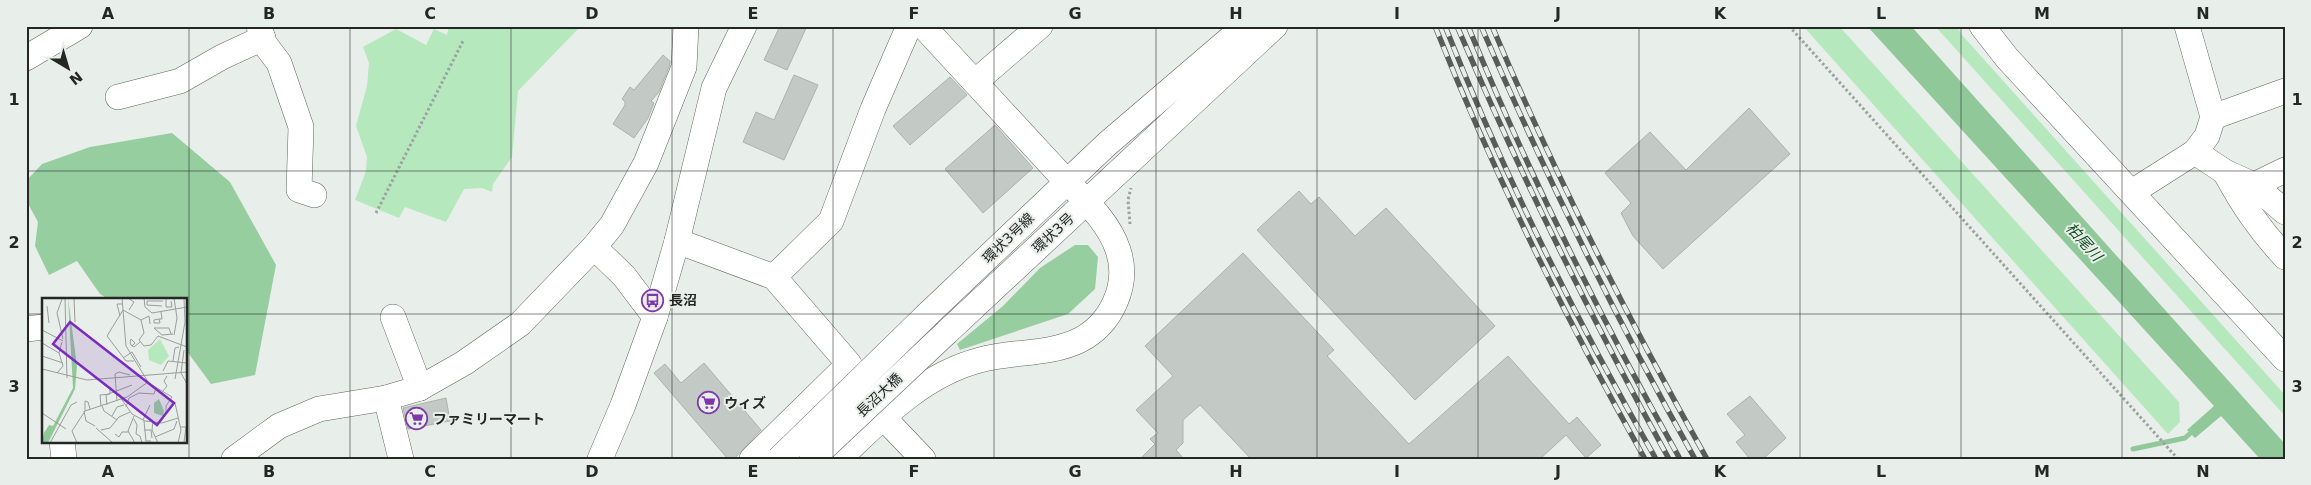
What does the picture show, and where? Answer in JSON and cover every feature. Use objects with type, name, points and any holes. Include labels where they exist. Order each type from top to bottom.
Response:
[{"type":"street","points":[[26,58],[80,26]]},
{"type":"street","points":[[234,459],[279,426],[319,409],[386,398],[420,388],[464,363],[520,324],[594,247],[612,225],[646,162],[684,68],[686,26]]},
{"type":"street","points":[[600,459],[623,405],[655,317],[677,241],[714,88],[744,26]]},
{"type":"street","points":[[774,277],[831,221],[873,109],[909,26]]},
{"type":"street","points":[[839,459],[883,417],[917,389],[937,376],[959,366],[993,357],[1058,347],[1078,340],[1103,322],[1117,298],[1121,280],[1118,250],[1111,234],[1086,202],[923,26]]},
{"type":"street","points":[[975,82],[1040,26]]},
{"type":"street","name":"環状3号線","points":[[779,459],[1066,181],[1141,113],[1245,26]]},
{"type":"street","name":"環状3号","points":[[946,332],[1275,26]]},
{"type":"street","points":[[1982,26],[2007,58],[2285,359]]},
{"type":"street","points":[[2132,192],[2195,152],[2207,136],[2213,117],[2188,26]]},
{"type":"street","points":[[118,97],[180,81],[261,32],[279,62],[301,127],[299,190],[314,195]]},
{"type":"street","points":[[2213,117],[2285,91]]},
{"type":"street","points":[[2195,152],[2225,172],[2254,185],[2285,212]]},
{"type":"street","points":[[2254,185],[2285,170]]},
{"type":"street","points":[[2225,172],[2245,209],[2260,230],[2285,257]]},
{"type":"street","points":[[677,241],[774,277],[848,364],[752,459]]},
{"type":"street","points":[[594,247],[624,276],[655,317]]},
{"type":"street","points":[[393,317],[420,388]]},
{"type":"street","points":[[26,329],[42,327]]},
{"type":"street","name":"長沼大橋","points":[[812,459],[946,332]]},
{"type":"street","points":[[386,398],[401,459]]},
{"type":"street","points":[[883,417],[923,459]]},
{"type":"street","points":[[62,442],[64,459]]},
{"type":"path","points":[[1789,26],[2178,459]]},
{"type":"path","points":[[376,213],[464,39]]},
{"type":"shaded area","points":[[449,26],[579,28],[518,91],[512,157],[493,184],[492,192],[482,188],[464,189],[446,222],[405,207],[399,218],[355,200],[366,171],[367,157],[356,126],[367,86],[369,63],[363,47],[396,29],[426,45],[434,29],[447,35]]},
{"type":"shaded area","points":[[1803,26],[1839,26],[2179,402],[2180,422],[2168,434]]},
{"type":"shaded area","points":[[1935,26],[1957,26],[1962,35],[2285,395],[2285,416]]},
{"type":"shaded area","points":[[172,133],[230,182],[276,265],[255,375],[211,384],[188,353],[188,298],[106,298],[100,294],[77,261],[49,275],[35,246],[38,222],[26,200],[26,181],[42,164],[90,147]]},
{"type":"shaded area","points":[[1075,245],[1088,245],[1098,257],[1095,289],[1068,314],[960,350],[957,344],[1003,306],[1040,268]]},
{"type":"water","name":"柏尾川","points":[[1867,26],[1911,26],[2285,444],[2285,459],[2260,459],[2221,416],[2195,438],[2187,430],[2214,406]]},
{"type":"building","points":[[780,26],[807,26],[787,70],[764,60]]},
{"type":"building","points":[[663,55],[670,61],[670,64],[659,92],[651,101],[654,103],[648,118],[634,138],[613,124],[625,105],[622,99],[630,87],[634,90]]},
{"type":"building","points":[[794,75],[818,85],[784,160],[743,142],[756,112],[774,120]]},
{"type":"building","points":[[950,77],[967,95],[910,145],[893,126]]},
{"type":"building","points":[[1749,108],[1790,154],[1663,269],[1633,236],[1621,213],[1631,203],[1605,173],[1650,132],[1686,170]]},
{"type":"building","points":[[995,125],[1033,168],[983,213],[945,169]]},
{"type":"building","points":[[1299,191],[1311,204],[1319,197],[1355,236],[1386,208],[1495,326],[1415,400],[1257,230]]},
{"type":"building","points":[[1243,253],[1334,350],[1327,356],[1409,444],[1508,356],[1569,424],[1577,417],[1601,445],[1586,458],[1566,435],[1540,459],[1251,459],[1200,405],[1183,420],[1183,443],[1176,450],[1184,459],[1140,459],[1155,444],[1150,439],[1158,433],[1136,410],[1173,376],[1145,346]]},
{"type":"building","points":[[704,363],[761,430],[734,459],[728,459],[654,373],[665,364],[681,383]]},
{"type":"building","points":[[1750,396],[1786,438],[1763,459],[1750,459],[1736,442],[1745,435],[1727,414]]},
{"type":"building","points":[[446,398],[450,421],[408,429],[403,408]]},
{"type":"waterway","points":[[2133,449],[2185,438],[2195,429]]},
{"type":"railway","points":[[1435,26],[1482,137],[1532,246],[1587,353],[1645,459]]},
{"type":"railway","points":[[1445,26],[1492,137],[1543,246],[1626,407],[1656,459]]},
{"type":"railway","points":[[1457,26],[1557,245],[1669,459]]},
{"type":"railway","points":[[1468,26],[1491,82],[1567,246],[1622,353],[1680,459]]},
{"type":"railway","points":[[1481,26],[1582,246],[1637,353],[1695,459]]},
{"type":"railway","points":[[1492,26],[1567,192],[1621,300],[1707,459]]},
{"type":"place","name":"長沼","points":[[653,300]]},
{"type":"place","name":"ウィズ","points":[[708,403]]},
{"type":"place","name":"ファミリーマート","points":[[417,419]]}]
